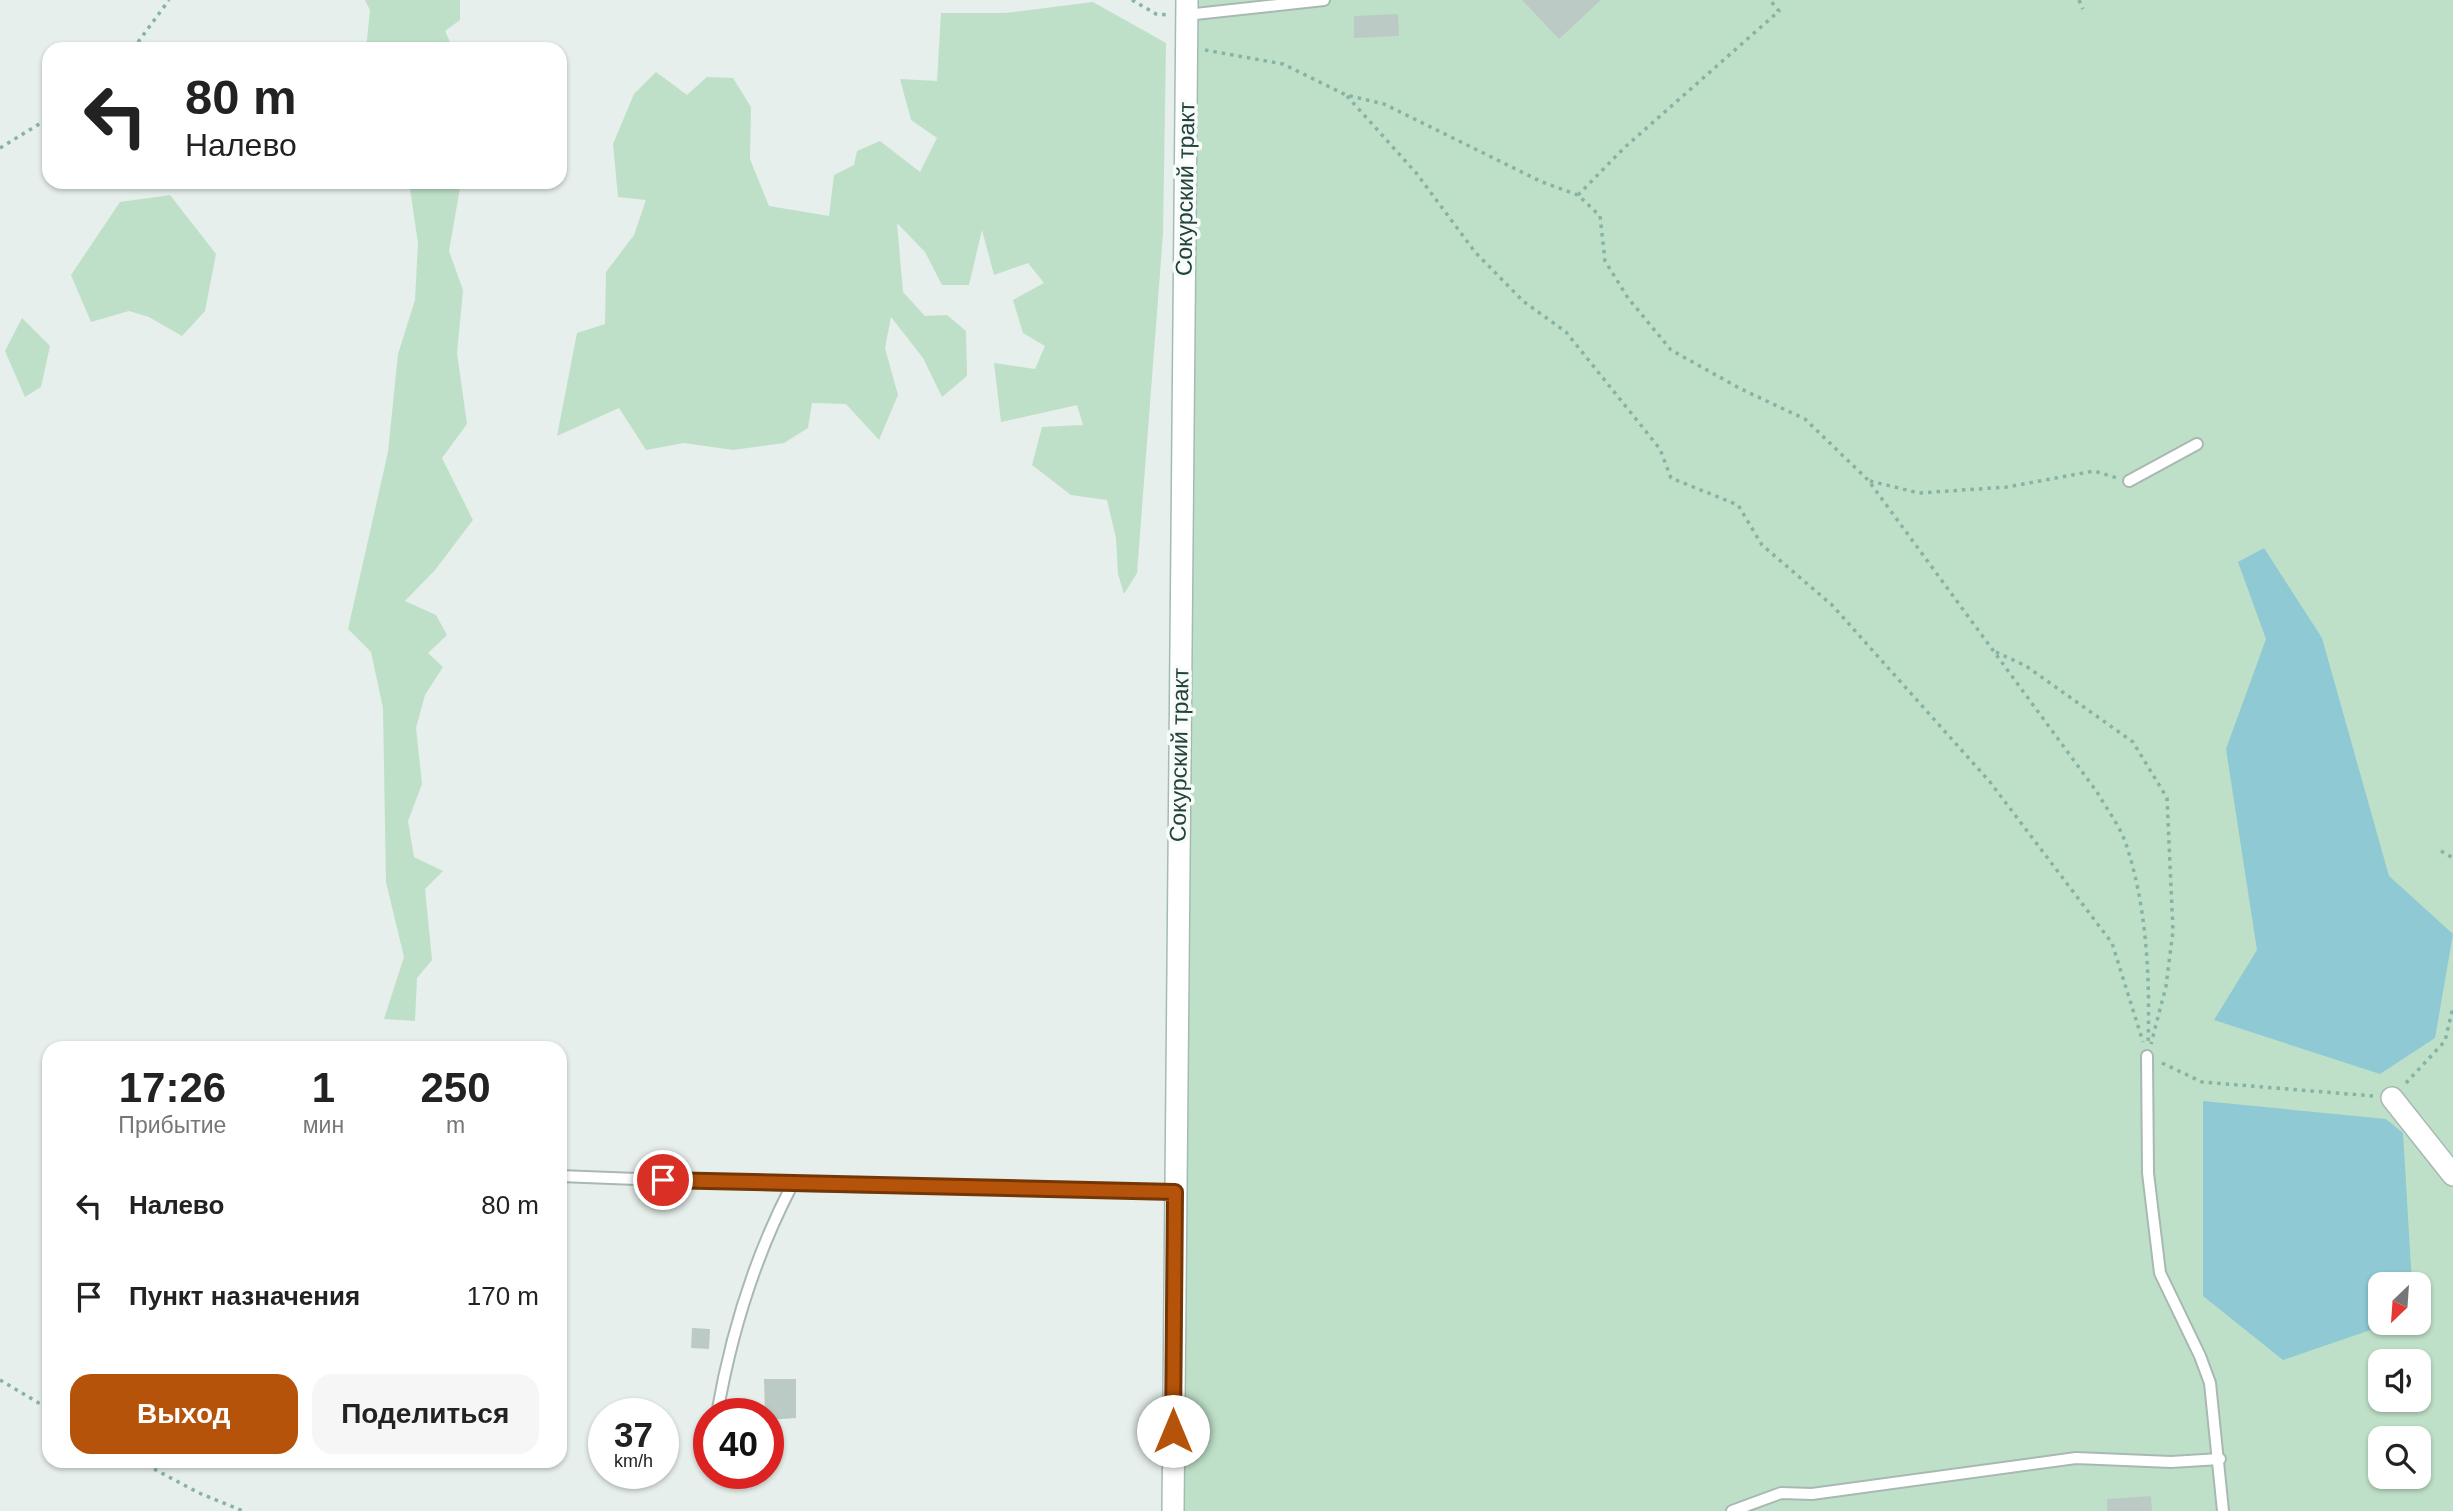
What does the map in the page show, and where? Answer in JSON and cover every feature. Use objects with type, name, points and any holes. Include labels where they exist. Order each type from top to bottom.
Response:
[{"type":"street","name":"Сокурский тракт","points":[[1173,1511],[1186,7]]},
{"type":"street","points":[[2392,1098],[2453,1175]]},
{"type":"lane","points":[[1186,7],[1324,0]]},
{"type":"lane","points":[[2129,481],[2197,444]]},
{"type":"lane","points":[[2147,1056],[2148,1172],[2160,1273],[2210,1383],[2220,1459],[2223,1511]]},
{"type":"lane","points":[[567,1176],[792,1185],[1175,1192]]},
{"type":"lane","points":[[721,1398],[727,1357],[747,1286],[792,1185]]},
{"type":"lane","points":[[1732,1511],[1781,1493],[1812,1494],[2076,1458],[2171,1462],[2220,1459]]},
{"type":"path","points":[[138,42],[169,0]]},
{"type":"path","points":[[1132,0],[1156,15],[1186,7]]},
{"type":"path","points":[[1578,195],[1624,148],[1779,11],[1770,0]]},
{"type":"path","points":[[2079,0],[2083,9]]},
{"type":"path","points":[[1186,45],[1283,64],[1346,94],[1384,104],[1542,182],[1578,195],[1600,216],[1605,261],[1628,298],[1671,350],[1741,389],[1805,419],[1868,480],[2097,792],[2126,842],[2140,908],[2150,992],[2147,1056]]},
{"type":"path","points":[[1346,94],[1417,174],[1475,252],[1523,301],[1566,332],[1660,449],[1671,478],[1738,505],[1762,545],[1832,605],[1990,782],[2112,943],[2147,1056],[2202,1082],[2392,1098],[2445,1041],[2453,1007]]},
{"type":"path","points":[[0,148],[42,122]]},
{"type":"path","points":[[1868,480],[1919,493],[2007,487],[2094,471],[2129,481]]},
{"type":"path","points":[[1993,650],[2026,666],[2133,742],[2167,798],[2173,931],[2166,986],[2147,1056]]},
{"type":"path","points":[[2441,851],[2453,858]]},
{"type":"path","points":[[0,1380],[42,1405]]},
{"type":"path","points":[[152,1468],[199,1493],[243,1511]]},
{"type":"green space","points":[[365,0],[460,0],[460,20],[445,31],[450,42],[367,42],[370,10]]},
{"type":"green space","points":[[1187,0],[2453,0],[2453,1511],[1173,1511]]},
{"type":"green space","points":[[1093,2],[1166,43],[1163,234],[1137,573],[1124,594],[1118,574],[1116,538],[1107,500],[1071,495],[1032,465],[1042,427],[1083,425],[1077,405],[1001,422],[994,363],[1035,369],[1045,346],[1023,333],[1013,300],[1044,283],[1028,263],[994,275],[982,230],[969,285],[942,285],[925,252],[897,223],[903,292],[925,316],[947,315],[966,331],[967,376],[942,397],[923,358],[891,317],[885,348],[898,395],[879,440],[846,404],[812,403],[808,428],[784,443],[733,450],[684,443],[646,450],[619,408],[557,436],[577,333],[605,324],[606,272],[634,235],[646,200],[618,197],[613,144],[634,94],[656,72],[687,95],[707,77],[733,78],[751,107],[750,159],[769,206],[829,216],[834,175],[854,165],[857,151],[880,141],[920,172],[937,138],[911,120],[900,79],[937,81],[941,13],[1005,13]]},
{"type":"green space","points":[[410,189],[460,189],[449,251],[463,290],[457,353],[467,424],[442,458],[473,520],[435,570],[405,601],[436,615],[447,635],[428,653],[443,667],[425,695],[416,728],[422,784],[408,821],[414,857],[443,871],[425,889],[432,960],[417,978],[415,1021],[384,1019],[404,957],[386,882],[383,708],[371,652],[348,629],[388,452],[398,354],[415,300],[418,243]]},
{"type":"green space","points":[[170,195],[216,254],[205,311],[182,336],[149,317],[129,311],[91,322],[71,275],[120,202]]},
{"type":"green space","points":[[22,318],[50,346],[41,387],[25,397],[5,351]]},
{"type":"water","points":[[2264,548],[2322,638],[2389,876],[2453,934],[2435,1038],[2380,1074],[2214,1020],[2257,950],[2226,749],[2266,639],[2238,562]]},
{"type":"water","points":[[2203,1101],[2386,1119],[2403,1133],[2411,1272],[2368,1272],[2368,1331],[2283,1360],[2203,1296]]},
{"type":"building","points":[[1522,0],[1601,0],[1559,39]]},
{"type":"building","points":[[1398,14],[1399,36],[1354,38],[1354,16]]},
{"type":"building","points":[[692,1328],[710,1329],[709,1349],[691,1348]]},
{"type":"building","points":[[764,1379],[796,1379],[796,1418],[784,1419],[784,1398],[765,1398]]},
{"type":"building","points":[[2151,1496],[2152,1511],[2107,1511],[2107,1499]]},
{"type":"route","points":[[663,1180],[1175,1192],[1173,1431]]}]
